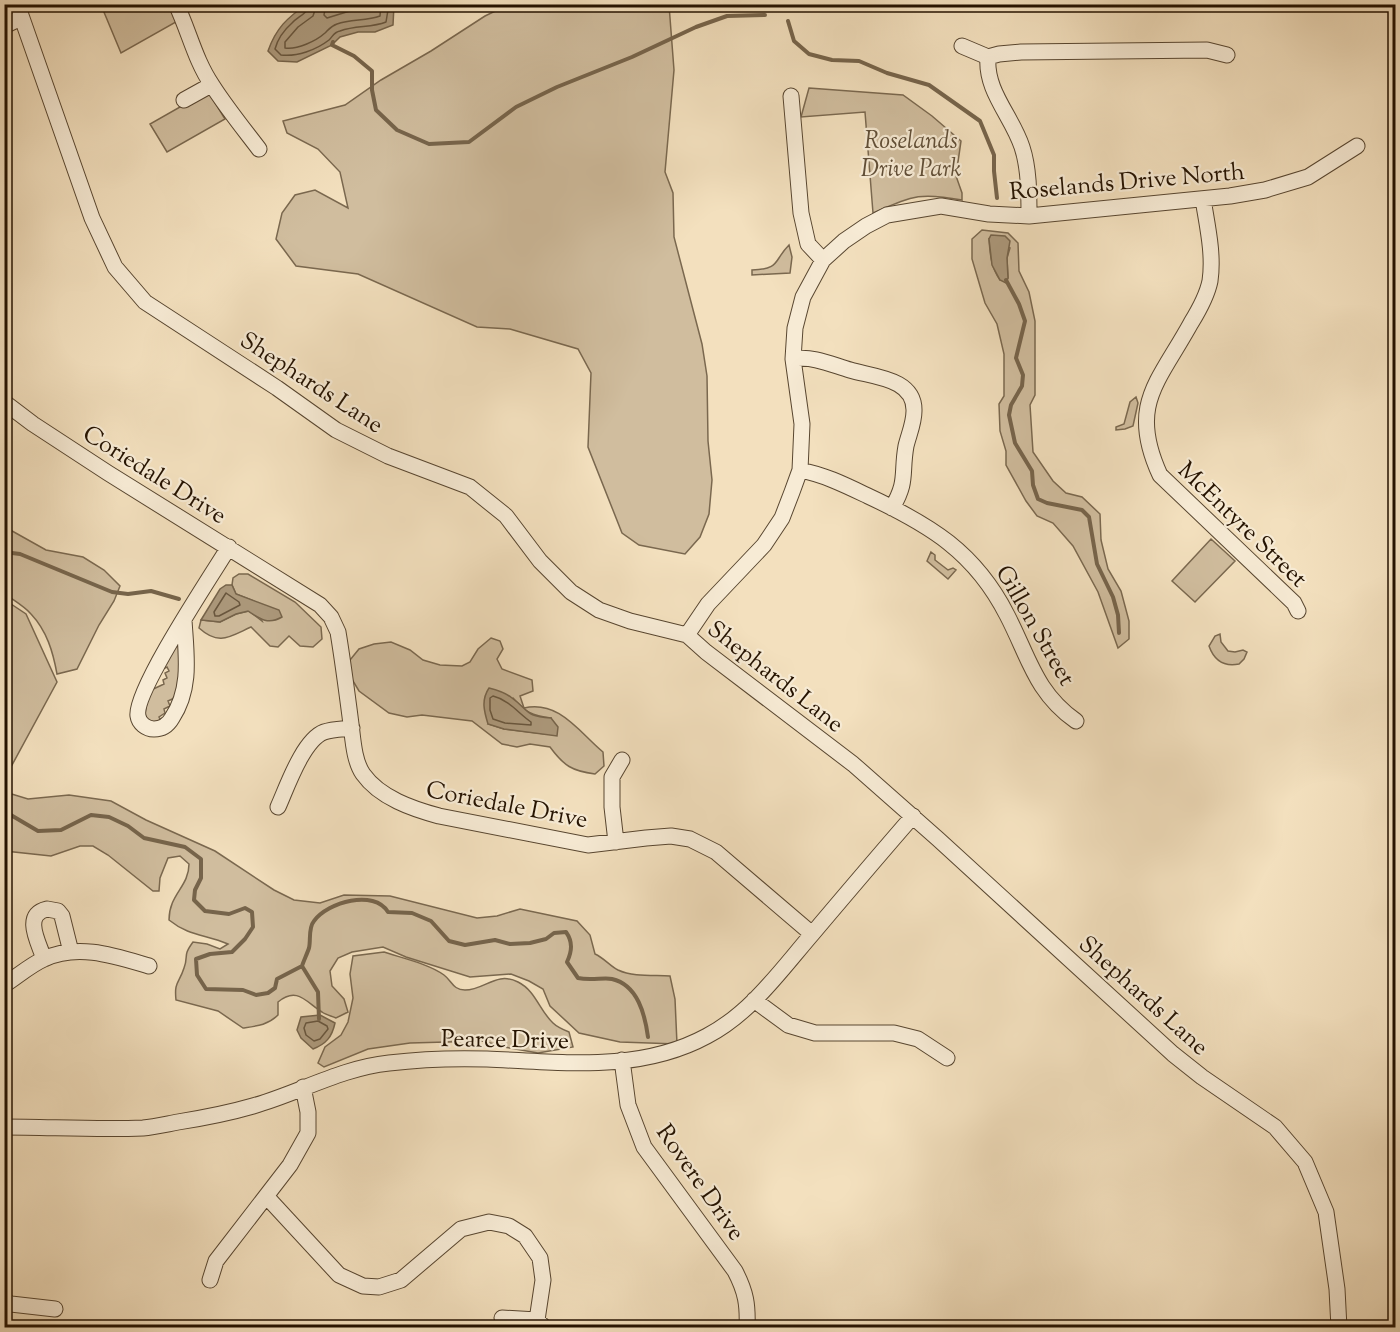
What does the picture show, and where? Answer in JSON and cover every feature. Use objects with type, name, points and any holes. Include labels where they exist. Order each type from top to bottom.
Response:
[{"type":"street","points":[[176,4],[192,47],[211,85],[259,149]]},
{"type":"street","points":[[4,26],[18,8]]},
{"type":"street","name":"Shephards Lane","points":[[18,8],[92,219],[115,267],[146,302],[278,388],[336,429],[388,456],[470,487],[506,516],[540,561],[571,592],[599,610],[630,621],[687,635],[853,764],[1173,1054],[1202,1077],[1275,1127],[1309,1170],[1326,1212],[1337,1288],[1339,1328]]},
{"type":"street","points":[[962,46],[988,57],[1021,52],[1078,51],[1207,50],[1227,55]]},
{"type":"street","points":[[988,57],[987,69],[993,89],[1022,147],[1029,216]]},
{"type":"street","points":[[184,100],[211,85]]},
{"type":"street","points":[[791,96],[801,213],[808,244],[823,260]]},
{"type":"street","name":"Roselands Drive North","points":[[687,635],[708,604],[764,545],[782,518],[800,470],[802,424],[792,359],[795,328],[803,297],[823,260],[844,241],[887,215],[941,206],[989,214],[1029,216],[1203,199],[1265,190],[1308,177],[1357,146]]},
{"type":"street","name":"McEntyre Street","points":[[1203,199],[1211,256],[1210,282],[1203,303],[1150,393],[1145,423],[1150,453],[1160,475],[1294,603],[1298,611]]},
{"type":"street","points":[[792,359],[804,357],[825,361],[853,371],[889,378],[911,396],[915,408],[906,447],[904,481],[892,508]]},
{"type":"street","name":"Coriedale Drive","points":[[4,402],[108,473],[320,605],[331,617],[338,632],[352,728],[362,774],[392,799],[416,810],[508,831],[588,845],[672,836],[690,839],[716,852],[812,934]]},
{"type":"street","name":"Gillon Street","points":[[800,470],[821,474],[892,508],[933,530],[955,546],[975,566],[991,587],[1044,691],[1062,711],[1076,721]]},
{"type":"street","points":[[184,620],[185,692],[170,723],[162,728],[150,729],[140,722],[137,710],[139,703],[184,620],[228,547]]},
{"type":"street","points":[[278,807],[310,743],[324,732],[352,728]]},
{"type":"street","points":[[616,842],[612,807],[612,777],[621,760]]},
{"type":"street","name":"Pearce Drive","points":[[4,1127],[145,1128],[255,1106],[356,1069],[387,1063],[440,1059],[487,1059],[572,1064],[642,1059],[689,1045],[724,1026],[754,1000],[913,816]]},
{"type":"street","points":[[44,959],[33,927],[33,920],[36,914],[47,909],[58,911],[62,916],[71,952]]},
{"type":"street","points":[[4,985],[44,959],[71,952],[102,952],[149,966]]},
{"type":"street","points":[[754,1000],[788,1025],[815,1033],[894,1033],[918,1039],[947,1058]]},
{"type":"street","name":"Rovere Drive","points":[[622,1060],[628,1105],[644,1147],[735,1271],[747,1303],[747,1328]]},
{"type":"street","points":[[210,1280],[216,1261],[290,1165],[308,1133],[308,1112],[303,1087]]},
{"type":"street","points":[[266,1196],[339,1275],[363,1286],[379,1287],[401,1280],[461,1229],[489,1222],[509,1226],[525,1236],[540,1258],[543,1280],[541,1324],[502,1318]]},
{"type":"street","points":[[4,1301],[11,1304],[55,1309]]},
{"type":"green space","points":[[510,4],[669,5],[674,70],[665,172],[673,193],[674,237],[702,344],[707,376],[708,441],[712,480],[709,514],[700,537],[685,554],[639,545],[622,533],[588,447],[591,373],[578,349],[510,329],[477,327],[358,274],[296,266],[276,239],[282,213],[295,195],[315,190],[348,208],[340,172],[318,149],[287,133],[283,121],[345,105],[485,16]]},
{"type":"green space","points":[[101,5],[176,5],[183,18],[121,53]]},
{"type":"green space","name":"Roselands Drive Park","points":[[809,88],[903,95],[932,116],[961,141],[956,176],[962,200],[936,196],[916,197],[873,213],[865,112],[801,117]]},
{"type":"green space","points":[[208,91],[225,119],[167,152],[150,124]]},
{"type":"green space","points":[[982,230],[1008,233],[1018,243],[1019,271],[1029,292],[1035,321],[1035,395],[1030,405],[1033,452],[1053,481],[1066,493],[1082,497],[1100,514],[1101,540],[1108,569],[1121,591],[1129,621],[1129,639],[1118,648],[1098,592],[1073,546],[1053,523],[1037,516],[1006,465],[1006,451],[1000,431],[999,404],[1004,396],[1004,354],[997,324],[985,303],[972,259],[972,239]],"holes":[[[989,239],[1010,248],[1007,258],[1008,278],[1000,280],[993,265]]]},
{"type":"green space","points":[[789,245],[792,257],[790,273],[752,275],[752,270],[772,266]]},
{"type":"green space","points":[[1136,397],[1138,403],[1133,426],[1116,430],[1116,427],[1124,424],[1130,402]]},
{"type":"green space","points":[[5,527],[46,550],[83,557],[104,570],[120,586],[77,669],[57,674],[51,650],[41,627],[28,611],[5,594]]},
{"type":"green space","points":[[1211,539],[1235,561],[1195,602],[1172,581]]},
{"type":"green space","points":[[931,552],[935,555],[935,560],[948,570],[953,568],[956,570],[948,579],[927,561]]},
{"type":"green space","points":[[239,574],[248,574],[295,602],[321,627],[322,639],[313,647],[300,646],[289,636],[278,647],[270,646],[251,627],[224,638],[206,634],[199,628],[201,620],[220,622],[236,614],[249,611],[262,621],[254,601],[236,594],[232,585],[233,578]]},
{"type":"green space","points":[[5,600],[26,614],[57,682],[5,778]]},
{"type":"green space","points":[[1220,634],[1221,642],[1228,651],[1247,652],[1239,664],[1224,663],[1214,655],[1209,646],[1215,636]]},
{"type":"green space","points":[[179,635],[179,696],[168,701],[170,706],[164,709],[165,713],[159,717],[160,719],[169,715],[156,725],[144,719],[149,691],[164,684],[163,680],[167,678],[165,673],[169,671],[167,667],[159,671]]},
{"type":"green space","points":[[491,638],[500,641],[503,649],[497,659],[502,669],[532,680],[533,691],[520,696],[524,708],[548,709],[568,720],[603,752],[604,766],[595,774],[580,771],[564,763],[550,747],[530,744],[517,747],[502,744],[472,721],[422,715],[407,717],[389,713],[359,691],[350,676],[350,660],[359,649],[374,644],[391,642],[410,650],[423,660],[440,665],[462,666],[470,662],[478,649]],"holes":[[[513,698],[525,710],[538,716],[551,718],[545,734],[504,729],[488,724]]]},
{"type":"green space","points":[[5,792],[28,799],[69,795],[111,801],[146,820],[215,851],[274,890],[294,900],[320,903],[344,895],[390,896],[477,918],[497,916],[520,909],[577,921],[590,935],[595,954],[615,968],[637,975],[670,976],[675,999],[677,1044],[620,1042],[579,1033],[550,1006],[543,989],[529,981],[511,974],[470,977],[406,957],[383,947],[352,952],[338,958],[330,971],[332,986],[344,999],[348,1012],[336,1018],[324,1013],[301,997],[291,995],[278,1002],[278,1015],[270,1021],[243,1028],[218,1011],[176,1000],[176,986],[193,942],[220,949],[228,944],[184,930],[169,920],[172,904],[186,879],[189,864],[180,856],[168,858],[160,878],[159,891],[153,891],[108,855],[93,846],[80,846],[51,856],[5,851]]},
{"type":"green space","points":[[384,952],[431,968],[444,975],[461,990],[472,989],[503,979],[518,982],[529,990],[553,1023],[569,1032],[573,1047],[538,1053],[483,1041],[410,1043],[368,1049],[324,1067],[318,1063],[325,1047],[341,1035],[348,1022],[353,998],[350,974],[353,956]]},
{"type":"water","points":[[307,4],[394,5],[393,25],[375,32],[358,32],[340,37],[332,45],[297,62],[278,61],[268,51],[275,36],[288,19]]},
{"type":"water","points":[[991,235],[1005,236],[1010,241],[1006,283],[1000,280],[992,265],[989,239]]},
{"type":"water","points":[[226,585],[232,585],[236,594],[279,610],[282,617],[268,621],[248,611],[220,622],[201,620],[220,589]]},
{"type":"water","points":[[489,688],[510,696],[532,714],[551,718],[558,727],[557,736],[504,729],[488,724],[484,701]]},
{"type":"water","points":[[320,1015],[335,1023],[328,1039],[313,1049],[301,1038],[297,1030],[301,1017]]},
{"type":"waterway","points":[[333,42],[332,45],[354,56],[372,71],[372,90],[376,110],[397,130],[429,144],[469,142],[516,107],[696,27],[727,16],[765,15]]},
{"type":"waterway","points":[[788,21],[794,41],[809,54],[832,60],[859,61],[887,73],[929,85],[980,121],[994,155],[997,198]]},
{"type":"waterway","points":[[1006,280],[1025,321],[1016,358],[1023,375],[1022,386],[1011,405],[1009,415],[1015,443],[1032,471],[1033,485],[1038,499],[1082,510],[1089,517],[1097,564],[1113,597],[1118,615],[1119,633]]},
{"type":"waterway","points":[[4,552],[20,554],[112,592],[128,594],[151,591],[179,599]]},
{"type":"waterway","points":[[4,811],[38,831],[61,830],[91,815],[109,817],[128,826],[144,838],[185,847],[201,859],[201,878],[195,890],[194,900],[205,911],[229,914],[245,908],[252,912],[253,927],[232,952],[210,954],[196,959],[197,975],[206,989],[243,990],[256,995],[268,993],[275,988],[277,979],[302,966],[309,948],[311,927],[321,914],[330,908],[351,901],[373,901],[388,912],[412,913],[431,921],[449,941],[465,945],[495,940],[510,944],[530,943],[546,939],[554,933],[566,932],[571,947],[567,962],[578,978],[605,978],[621,982],[639,1002],[648,1037]]},
{"type":"waterway","points":[[302,966],[318,992],[319,1019]]}]
